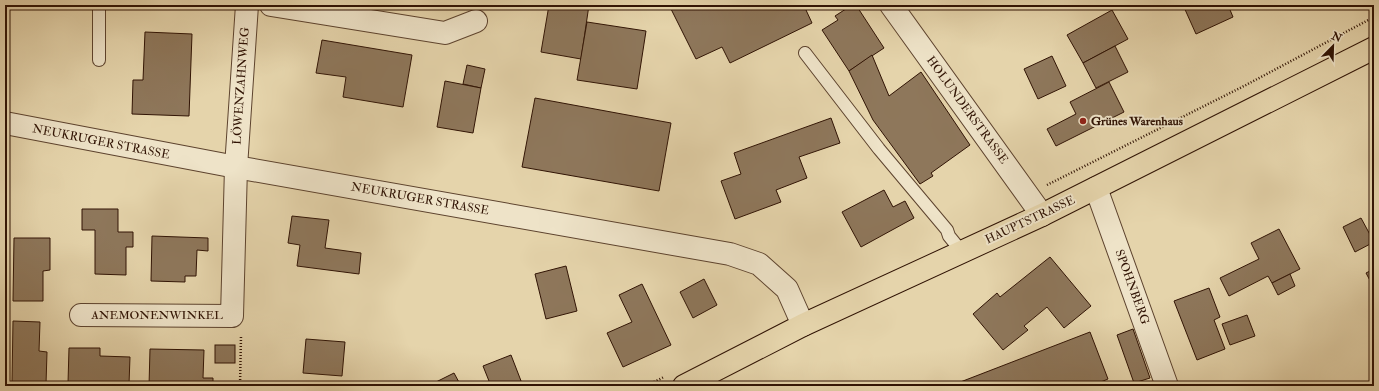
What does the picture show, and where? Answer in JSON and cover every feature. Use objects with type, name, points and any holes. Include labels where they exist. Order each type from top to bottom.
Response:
[{"type":"main road","name":"HAUPTSTRASSE","points":[[684,386],[803,325],[1042,215],[1374,48]]},
{"type":"street","name":"LÖWENZAHNWEG","points":[[236,167],[247,5]]},
{"type":"street","points":[[271,5],[445,34],[476,21]]},
{"type":"street","name":"HOLUNDERSTRASSE","points":[[891,5],[1042,215]]},
{"type":"street","name":"NEUKRUGER STRASSE","points":[[5,123],[236,167],[730,254],[759,264],[786,289],[803,325]]},
{"type":"street","name":"ANEMONENWINKEL","points":[[81,315],[232,316],[236,167]]},
{"type":"street","name":"SPOHNBERG","points":[[1096,188],[1167,386]]},
{"type":"lane","points":[[99,60],[100,5]]},
{"type":"lane","points":[[805,53],[878,149],[947,230],[949,236],[962,252]]},
{"type":"path","name":"ANEMONENWINKEL","points":[[232,316],[241,329],[240,386]]},
{"type":"building","points":[[549,5],[589,5],[581,59],[541,52]]},
{"type":"building","points":[[669,5],[817,5],[806,10],[812,23],[730,63],[722,47],[696,59]]},
{"type":"building","points":[[852,5],[856,5],[884,48],[849,71],[822,30],[838,20],[835,16]]},
{"type":"building","points":[[1183,5],[1228,5],[1233,17],[1196,34]]},
{"type":"building","points":[[1112,10],[1128,39],[1083,63],[1067,35]]},
{"type":"building","points":[[587,22],[646,31],[637,89],[577,80]]},
{"type":"building","points":[[145,32],[192,34],[189,116],[132,114],[133,80],[143,80]]},
{"type":"building","points":[[322,40],[412,55],[403,107],[343,97],[346,77],[316,73]]},
{"type":"building","points":[[1115,46],[1128,72],[1096,88],[1083,63]]},
{"type":"building","points":[[872,55],[889,96],[921,72],[970,145],[931,173],[933,176],[920,184],[873,120],[849,71]]},
{"type":"building","points":[[1052,56],[1066,86],[1038,99],[1024,69]]},
{"type":"building","points":[[467,65],[485,69],[481,88],[463,84]]},
{"type":"building","points":[[445,81],[481,88],[473,133],[437,127]]},
{"type":"building","name":"Grünes Warenhaus","points":[[1109,82],[1124,112],[1056,146],[1047,129],[1076,114],[1070,102]]},
{"type":"building","points":[[535,98],[671,123],[659,191],[522,167]]},
{"type":"building","points":[[831,118],[840,143],[799,157],[807,178],[776,190],[781,202],[735,219],[721,181],[741,174],[734,153]]},
{"type":"building","points":[[884,190],[893,207],[905,201],[914,218],[861,247],[842,212]]},
{"type":"building","points":[[82,209],[118,209],[118,232],[133,232],[133,247],[126,247],[126,275],[95,274],[95,230],[82,230]]},
{"type":"building","points":[[292,216],[329,220],[325,248],[361,253],[359,274],[297,266],[300,245],[288,243]]},
{"type":"building","points":[[1361,218],[1374,242],[1355,252],[1343,227]]},
{"type":"building","points":[[1279,229],[1300,269],[1272,283],[1268,276],[1229,296],[1220,278],[1259,259],[1251,243]]},
{"type":"building","points":[[152,236],[208,238],[208,251],[197,250],[196,276],[185,276],[185,282],[151,281]]},
{"type":"building","points":[[14,238],[50,238],[50,270],[43,271],[43,301],[13,301]]},
{"type":"building","points":[[1050,257],[1091,306],[1064,328],[1047,307],[1024,326],[1028,330],[1003,350],[973,314],[997,293],[1000,297]]},
{"type":"building","points":[[566,266],[577,311],[546,319],[535,274]]},
{"type":"building","points":[[1374,269],[1374,288],[1366,273]]},
{"type":"building","points":[[1290,274],[1295,286],[1278,295],[1272,283]]},
{"type":"building","points":[[704,279],[717,305],[693,318],[680,292]]},
{"type":"building","points":[[642,284],[671,345],[623,367],[607,333],[632,322],[619,295]]},
{"type":"building","points":[[1209,288],[1220,317],[1214,320],[1225,349],[1197,360],[1174,301]]},
{"type":"building","points":[[1247,315],[1255,336],[1230,345],[1222,324]]},
{"type":"building","points":[[13,321],[40,322],[39,351],[47,352],[46,384],[12,382]]},
{"type":"building","points":[[1133,329],[1150,378],[1134,383],[1117,335]]},
{"type":"building","points":[[1090,332],[1108,379],[1091,386],[950,386]]},
{"type":"building","points":[[306,339],[345,342],[342,376],[303,373]]},
{"type":"building","points":[[215,345],[235,345],[235,363],[215,363]]},
{"type":"building","points":[[69,348],[100,348],[100,356],[130,357],[129,384],[68,383]]},
{"type":"building","points":[[150,349],[204,350],[203,378],[213,378],[213,386],[149,386]]},
{"type":"building","points":[[511,355],[523,386],[491,386],[483,366]]},
{"type":"building","points":[[454,373],[461,386],[438,386],[436,382]]},
{"type":"place","name":"Grünes Warenhaus","points":[[1083,121]]}]
